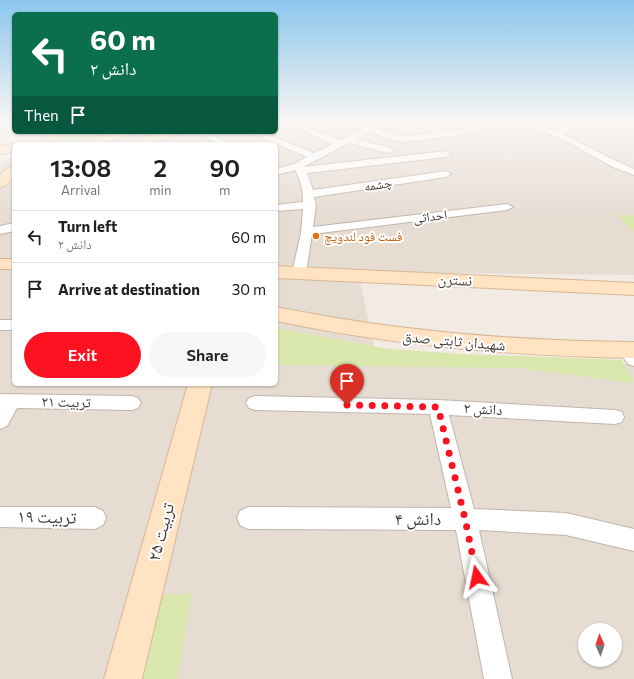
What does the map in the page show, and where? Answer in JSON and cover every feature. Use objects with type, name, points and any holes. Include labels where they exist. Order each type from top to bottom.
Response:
[{"type":"street","points":[[309,155],[315,157]]},
{"type":"street","points":[[300,168],[320,155]]},
{"type":"street","points":[[279,169],[439,155]]},
{"type":"street","points":[[596,155],[613,164],[634,172]]},
{"type":"street","points":[[7,177],[12,161]]},
{"type":"street","points":[[299,273],[310,200],[300,168]]},
{"type":"street","name":"چشمه","points":[[278,208],[446,174]]},
{"type":"street","name":"احداثی","points":[[306,231],[507,207]]},
{"type":"street","points":[[0,230],[12,227]]},
{"type":"street","points":[[0,264],[12,264]]},
{"type":"street","name":"نسترن","points":[[278,272],[634,289]]},
{"type":"street","name":"شهیدان ثابتی صدق","points":[[278,314],[318,324],[400,337],[492,346],[631,353]]},
{"type":"street","points":[[0,325],[12,325]]},
{"type":"street","name":"تربیت ۲۵","points":[[123,679],[199,386]]},
{"type":"street","points":[[0,421],[6,401]]},
{"type":"street","name":"تربیت ۲۱","points":[[6,401],[132,403]]},
{"type":"street","name":"دانش ۲","points":[[255,403],[438,407],[614,417]]},
{"type":"street","points":[[438,407],[465,519],[498,679]]},
{"type":"street","name":"تربیت ۱۹","points":[[0,517],[95,518]]},
{"type":"street","name":"دانش ۴","points":[[248,518],[465,519],[566,524],[634,540]]},
{"type":"shaded area","points":[[278,155],[634,155],[634,275],[358,272],[377,359],[634,364],[634,679],[0,679],[0,164],[12,157],[12,386],[278,386]]},
{"type":"green space","points":[[617,215],[634,215],[634,232]]},
{"type":"green space","points":[[278,328],[389,349],[460,354],[622,360],[634,383],[518,368],[278,365]]},
{"type":"green space","points":[[192,593],[177,679],[135,679],[159,596]]},
{"type":"place","name":"فست فود لندویچ","points":[[316,236]]},
{"type":"route","points":[[347,405],[438,407],[465,519],[477,577]]}]
